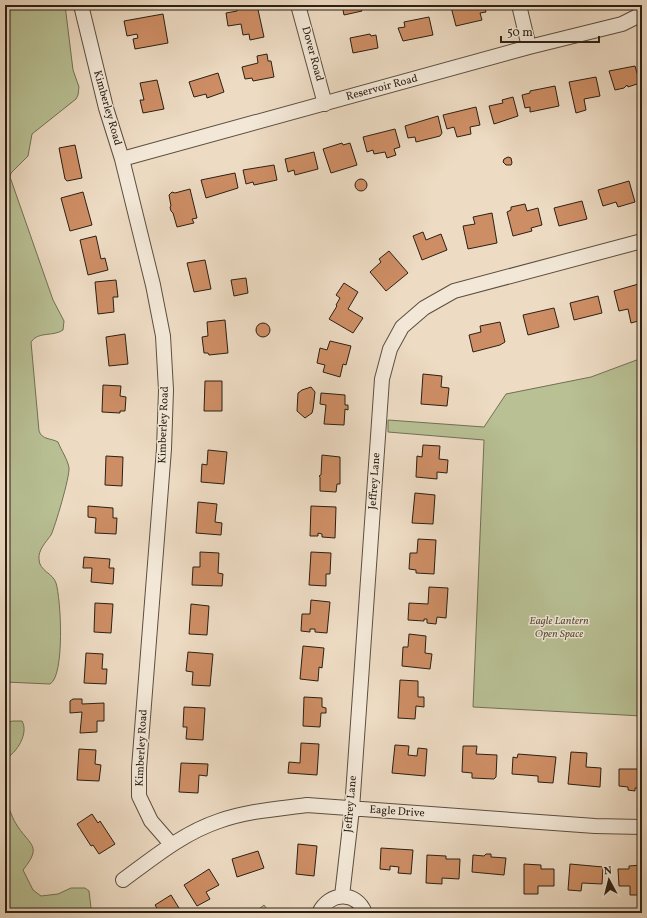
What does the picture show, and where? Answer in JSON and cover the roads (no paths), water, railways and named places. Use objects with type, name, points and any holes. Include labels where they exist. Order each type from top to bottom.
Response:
[{"type":"street","name":"Kimberley Road","points":[[81,5],[106,108],[122,159],[153,284],[163,336],[166,390],[164,449],[139,768],[139,796],[151,821],[171,844]]},
{"type":"street","name":"Dover Road","points":[[298,5],[325,104]]},
{"type":"street","points":[[519,5],[529,47]]},
{"type":"street","name":"Reservoir Road","points":[[122,159],[529,47],[622,24],[642,14]]},
{"type":"street","name":"Jeffrey Lane","points":[[342,896],[352,809],[382,379],[390,349],[402,327],[424,308],[454,292],[642,241]]},
{"type":"street","name":"Eagle Drive","points":[[122,880],[171,844],[219,821],[261,810],[307,805],[595,826],[642,827]]},
{"type":"street","points":[[319,913],[328,901],[342,896],[358,902],[365,913]]},
{"type":"park label","name":"Eagle Lantern Open Space","points":[[559,627]]}]
